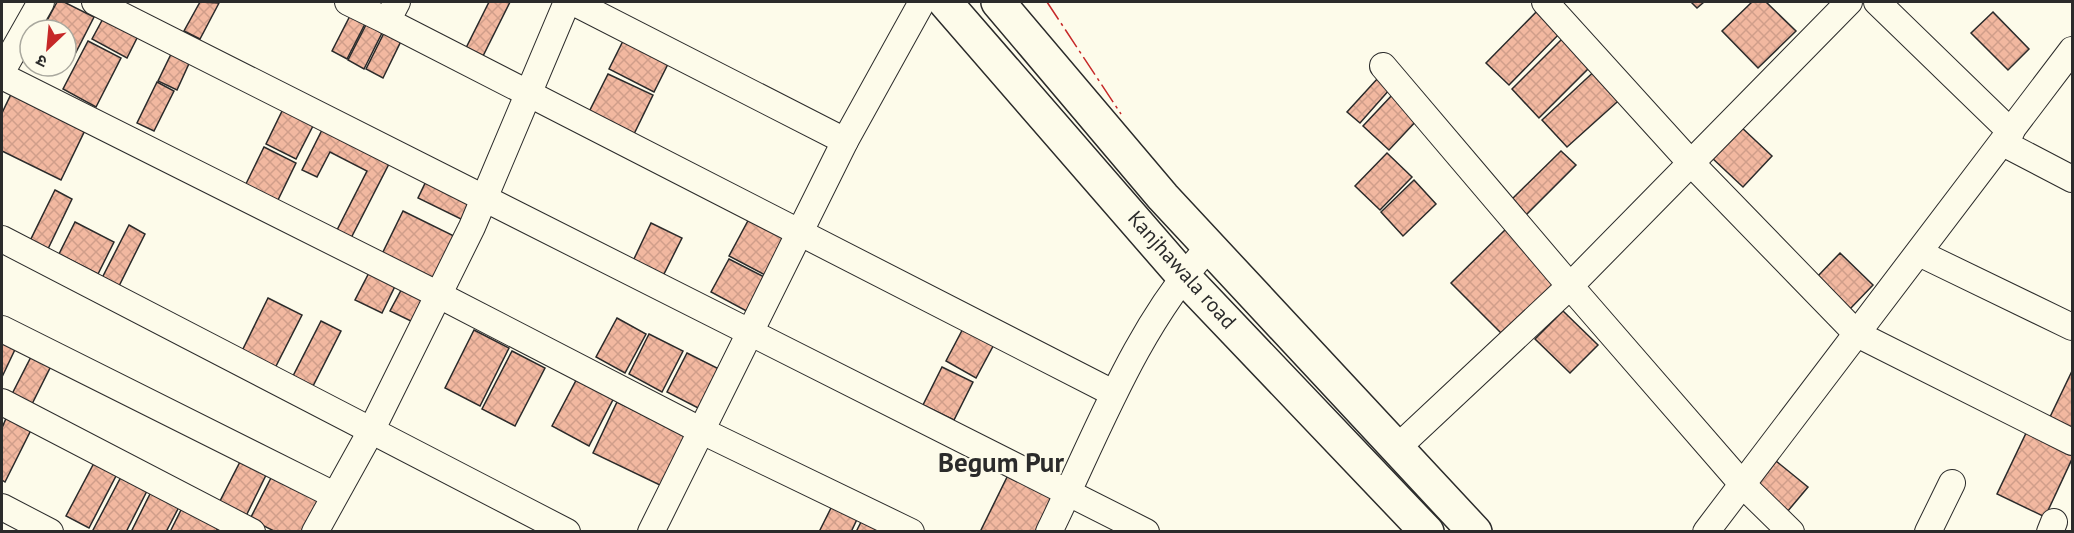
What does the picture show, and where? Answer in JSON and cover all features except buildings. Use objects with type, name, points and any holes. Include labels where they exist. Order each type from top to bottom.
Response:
[{"type":"main road","name":"Kanjhawala road","points":[[945,2],[1183,276],[1427,531]]},
{"type":"main road","name":"Kanjhawala road","points":[[998,2],[1209,247],[1475,531]]},
{"type":"street","points":[[2,71],[41,2]]},
{"type":"street","points":[[95,2],[1146,531]]},
{"type":"street","points":[[348,2],[392,11],[527,92],[1113,393]]},
{"type":"street","points":[[315,531],[371,431],[483,199],[567,2]]},
{"type":"street","points":[[573,2],[845,141]]},
{"type":"street","points":[[651,531],[798,232],[845,141],[922,2]]},
{"type":"street","points":[[1545,2],[1691,163],[1857,334],[2073,442]]},
{"type":"street","points":[[1397,448],[1570,286],[1849,2]]},
{"type":"street","points":[[1876,2],[2007,138],[2073,179]]},
{"type":"street","points":[[1706,531],[2070,56]]},
{"type":"street","points":[[1383,66],[1743,485],[1791,531]]},
{"type":"street","points":[[2,76],[437,294],[700,430],[910,531]]},
{"type":"street","points":[[2,239],[567,531]]},
{"type":"street","points":[[1049,531],[1113,393],[1183,276],[1209,247]]},
{"type":"street","points":[[1919,253],[2073,327]]},
{"type":"street","points":[[2,329],[334,495]]},
{"type":"street","points":[[2,402],[252,531]]},
{"type":"street","points":[[1928,531],[1952,483]]},
{"type":"street","points":[[2,507],[50,531]]},
{"type":"power","points":[[1047,2],[1121,114]]},
{"type":"district","name":"Begum Pur","points":[[1001,463]]}]
